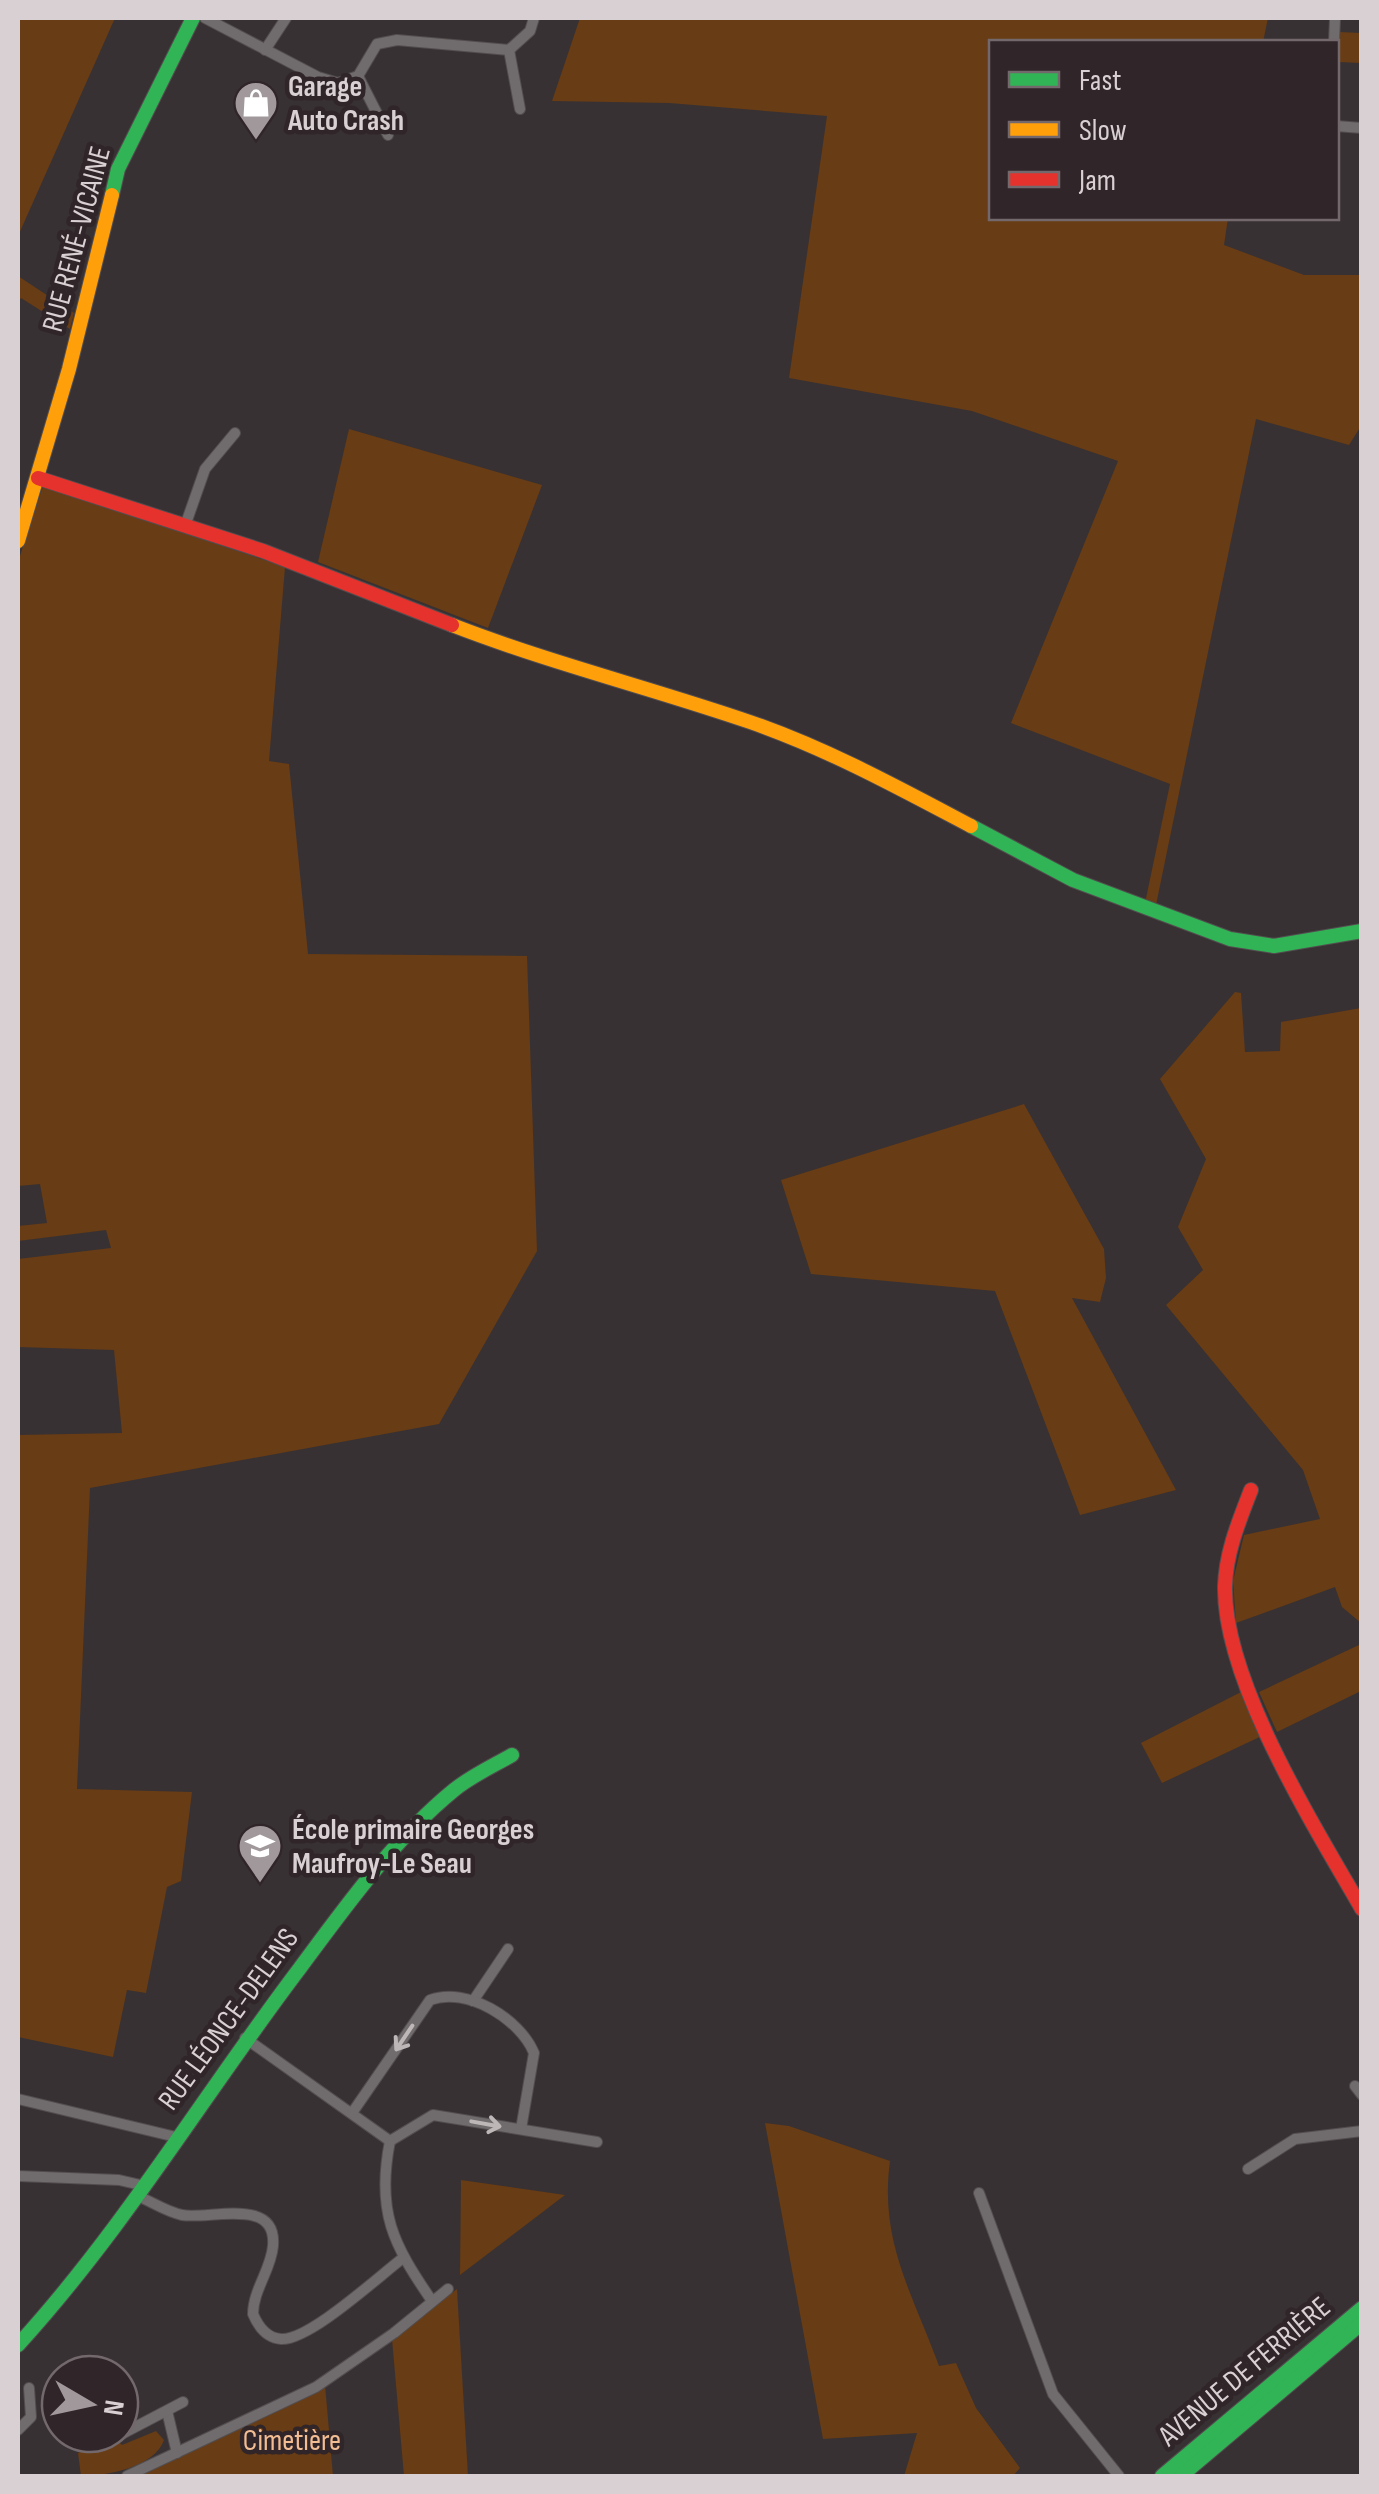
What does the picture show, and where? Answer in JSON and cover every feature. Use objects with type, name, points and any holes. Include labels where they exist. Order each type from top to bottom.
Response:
[{"type":"street","name":"RUE RENÉ-VICAINE","points":[[18,541],[118,169],[193,18]]},
{"type":"street","points":[[205,18],[318,78],[338,82],[358,76],[377,44],[397,40],[509,50],[530,31],[534,18]]},
{"type":"street","points":[[265,50],[286,18]]},
{"type":"street","points":[[509,50],[520,109]]},
{"type":"street","points":[[358,76],[388,135]]},
{"type":"street","points":[[185,526],[205,469],[235,433]]},
{"type":"street","points":[[38,478],[346,582],[518,650],[700,704],[837,756],[1072,880],[1230,940],[1274,946],[1362,931]]},
{"type":"street","points":[[1251,1490],[1229,1555],[1224,1594],[1228,1616],[1244,1674],[1324,1843],[1362,1909]]},
{"type":"street","name":"RUE LÉONCE-DELENS","points":[[18,2345],[80,2277],[245,2038],[338,1916],[428,1813],[456,1788],[512,1755]]},
{"type":"street","points":[[474,2001],[508,1949]]},
{"type":"street","points":[[352,2112],[430,2000],[439,1996],[489,2007],[529,2042],[534,2054],[521,2130]]},
{"type":"street","points":[[245,2038],[390,2141]]},
{"type":"street","points":[[18,2099],[176,2137]]},
{"type":"street","points":[[390,2141],[433,2114],[597,2142]]},
{"type":"street","points":[[1248,2168],[1295,2139],[1362,2132]]},
{"type":"street","points":[[390,2141],[383,2197],[390,2228],[403,2258],[432,2301]]},
{"type":"street","points":[[18,2176],[120,2180],[187,2216],[245,2213],[262,2220],[273,2236],[273,2248],[253,2314],[269,2336],[280,2339],[294,2338],[311,2327],[403,2258]]},
{"type":"street","points":[[979,2192],[1053,2394],[1119,2476]]},
{"type":"street","points":[[127,2476],[316,2386],[448,2289]]},
{"type":"street","name":"AVENUE DE FERRIÈRE","points":[[1162,2476],[1362,2308]]},
{"type":"street","name":"AVENUE DE FERRIÈRE","points":[[1181,2476],[1362,2323]]},
{"type":"street","points":[[18,2430],[30,2418],[29,2388]]},
{"type":"street","points":[[140,2425],[183,2402]]},
{"type":"street","points":[[167,2411],[177,2453]]},
{"type":"green space","points":[[18,18],[115,18],[18,236]]},
{"type":"green space","points":[[580,18],[1268,18],[1263,40],[989,40],[989,220],[1228,220],[1224,245],[1304,275],[1361,275],[1361,426],[1349,445],[1256,419],[1156,905],[1145,903],[1170,784],[1011,723],[1118,461],[972,411],[789,378],[827,116],[669,103],[552,101]]},
{"type":"green space","points":[[1340,32],[1361,33],[1361,63],[1339,62]]},
{"type":"green space","points":[[18,276],[74,313],[70,329],[21,298],[18,302]]},
{"type":"green space","points":[[349,429],[542,485],[488,628],[318,562]]},
{"type":"green space","points":[[43,486],[285,567],[269,761],[289,764],[308,954],[527,956],[537,1251],[439,1424],[90,1488],[77,1789],[192,1792],[181,1881],[167,1887],[146,1993],[127,1990],[113,2057],[18,2037],[18,1435],[122,1433],[114,1350],[18,1347],[18,1259],[111,1248],[106,1230],[18,1241],[18,1226],[47,1223],[40,1184],[18,1186],[18,562]]},
{"type":"green space","points":[[1235,992],[1241,993],[1245,1052],[1280,1051],[1281,1022],[1361,1008],[1361,1623],[1342,1607],[1335,1587],[1236,1623],[1233,1581],[1244,1535],[1320,1519],[1303,1470],[1166,1305],[1203,1270],[1178,1227],[1206,1159],[1160,1079]]},
{"type":"green space","points":[[1024,1104],[1104,1249],[1106,1278],[1100,1302],[1072,1298],[1176,1490],[1080,1515],[995,1291],[811,1274],[781,1180]]},
{"type":"green space","points":[[1361,1644],[1361,1691],[1277,1732],[1259,1692]]},
{"type":"green space","points":[[1245,1690],[1266,1734],[1162,1783],[1141,1743]]},
{"type":"green space","points":[[765,2123],[789,2126],[890,2161],[889,2217],[909,2291],[939,2366],[956,2363],[976,2408],[1020,2468],[1013,2476],[904,2476],[917,2433],[823,2439]]},
{"type":"green space","points":[[461,2180],[565,2195],[460,2275]]},
{"type":"green space","points":[[457,2289],[468,2476],[404,2476],[392,2339]]},
{"type":"green space","name":"Cimetière","points":[[325,2385],[333,2476],[131,2476]]},
{"type":"green space","points":[[156,2431],[164,2440],[141,2463],[116,2472],[81,2476],[78,2454],[140,2454],[140,2438]]},
{"type":"traffic: fast","points":[[112,195],[118,169],[193,18]]},
{"type":"traffic: fast","points":[[971,826],[1073,880],[1230,939],[1274,946],[1362,931]]},
{"type":"traffic: fast","points":[[18,2345],[129,2208],[265,2015],[371,1874],[454,1790],[512,1755]]},
{"type":"traffic: fast","points":[[1162,2476],[1362,2308]]},
{"type":"traffic: fast","points":[[1181,2476],[1362,2323]]},
{"type":"traffic: slow","points":[[18,541],[69,369],[112,195]]},
{"type":"traffic: slow","points":[[452,625],[779,733],[863,770],[971,826]]},
{"type":"traffic: jam","points":[[38,478],[263,551],[452,625]]},
{"type":"traffic: jam","points":[[1251,1490],[1226,1573],[1228,1624],[1239,1665],[1275,1752],[1362,1909]]},
{"type":"place","name":"Garage Auto Crash","points":[[256,141]]},
{"type":"place","name":"École primaire Georges Maufroy-Le Seau","points":[[260,1884]]}]
